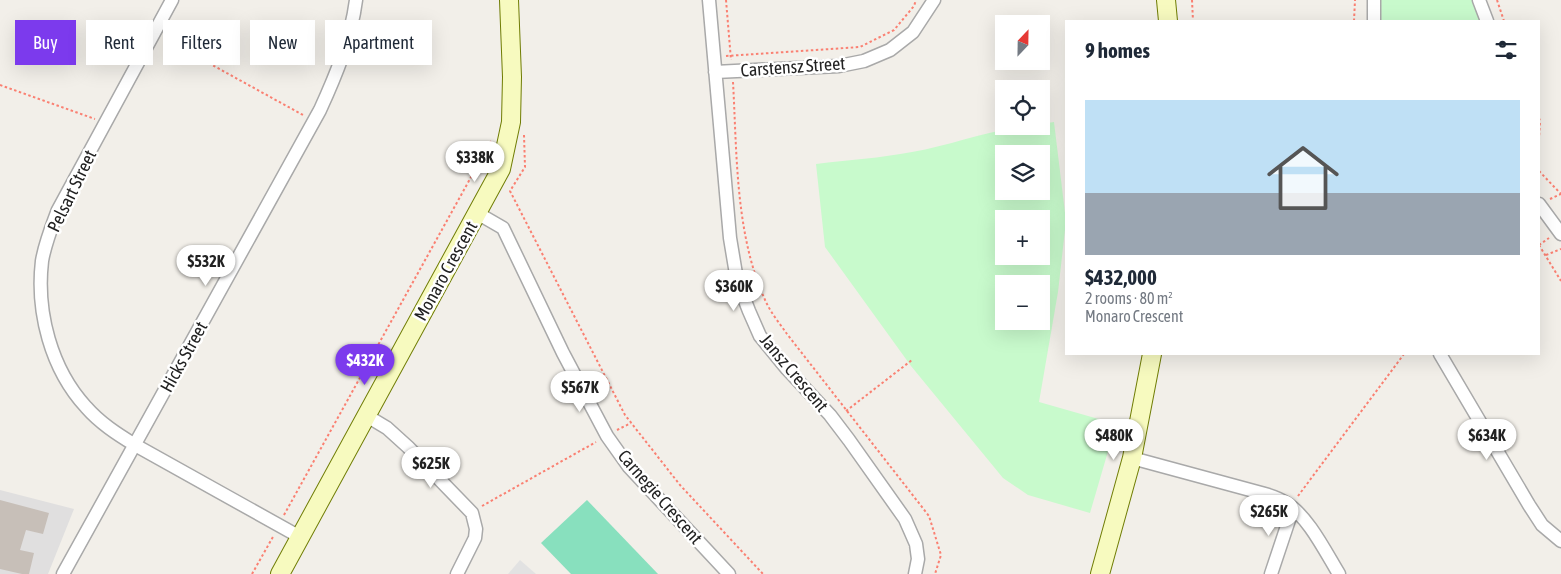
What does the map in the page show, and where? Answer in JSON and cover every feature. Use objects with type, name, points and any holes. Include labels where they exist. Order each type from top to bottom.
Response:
[{"type":"street","name":"Pelsart Street","points":[[172,0],[58,210],[42,260],[40,296],[47,334],[64,377],[86,407],[111,430],[300,537]]},
{"type":"street","name":"Hicks Street","points":[[63,574],[314,121],[334,78],[346,46],[356,0]]},
{"type":"street","name":"Monaro Crescent","points":[[280,574],[501,169],[511,122],[512,77],[509,0]]},
{"type":"street","name":"Jansz Crescent","points":[[709,0],[730,238],[737,280],[760,336],[787,370],[830,415],[904,520],[916,544],[918,559],[915,574]]},
{"type":"street","name":"Carstensz Street","points":[[716,72],[839,66],[864,61],[890,50],[913,32],[934,0]]},
{"type":"street","points":[[1166,0],[1168,20]]},
{"type":"street","points":[[1374,0],[1374,20]]},
{"type":"street","points":[[1479,0],[1487,20]]},
{"type":"street","points":[[1540,205],[1559,227]]},
{"type":"street","name":"Carnegie Crescent","points":[[477,213],[503,228],[563,353],[607,436],[629,467],[729,574]]},
{"type":"street","points":[[1100,574],[1132,458],[1152,355]]},
{"type":"street","points":[[1441,355],[1529,505],[1542,525],[1561,541]]},
{"type":"street","points":[[367,416],[387,428],[408,447],[472,513],[475,522],[475,538],[457,574]]},
{"type":"street","points":[[1132,458],[1265,494],[1286,502],[1310,529],[1339,574]]},
{"type":"street","points":[[1270,574],[1292,507]]},
{"type":"path","points":[[726,0],[740,192],[750,256],[766,303],[787,334],[846,411],[930,516],[941,555],[935,574]]},
{"type":"path","points":[[714,57],[860,47],[894,30],[914,6],[916,0]]},
{"type":"path","points":[[1192,0],[1193,20]]},
{"type":"path","points":[[1354,20],[1355,0]]},
{"type":"path","points":[[1497,0],[1504,20]]},
{"type":"path","points":[[154,33],[314,121]]},
{"type":"path","points":[[0,86],[106,123]]},
{"type":"path","points":[[523,127],[525,166],[510,191],[625,415],[680,485],[763,574]]},
{"type":"path","points":[[252,574],[496,133]]},
{"type":"path","points":[[1540,172],[1561,194]]},
{"type":"path","points":[[1540,246],[1561,280]]},
{"type":"path","points":[[1546,255],[1561,249]]},
{"type":"path","points":[[1292,507],[1403,355]]},
{"type":"path","points":[[846,411],[912,360]]},
{"type":"path","points":[[472,513],[632,423]]},
{"type":"shaded area","points":[[0,490],[74,509],[48,574],[0,574]]},
{"type":"shaded area","points":[[520,560],[536,574],[508,574]]},
{"type":"green space","points":[[1381,0],[1472,0],[1480,20],[1381,20]]},
{"type":"green space","points":[[1054,122],[1065,213],[1065,230],[1058,292],[1039,402],[1116,424],[1090,513],[1028,495],[1003,478],[911,366],[825,247],[816,164],[912,152],[995,131],[995,135],[1050,135],[1050,123]]},
{"type":"green space","points":[[587,500],[658,574],[571,574],[541,543]]},
{"type":"building","points":[[0,500],[49,513],[43,534],[26,530],[20,550],[34,553],[29,574],[0,569]]}]
